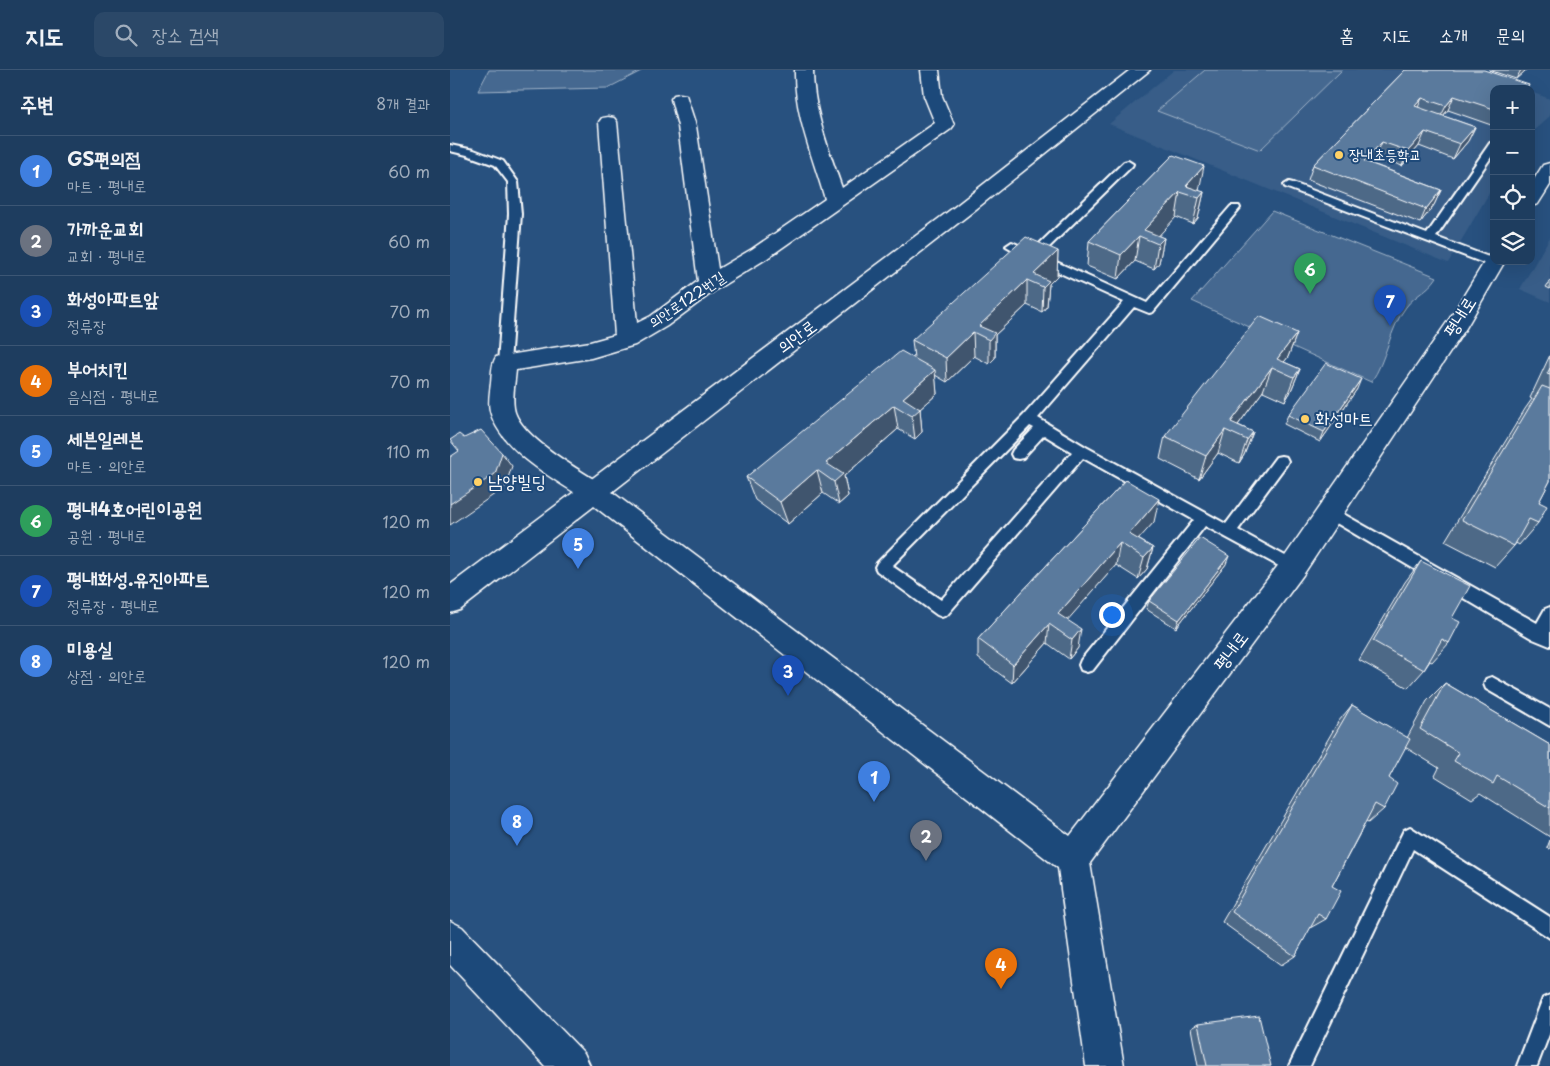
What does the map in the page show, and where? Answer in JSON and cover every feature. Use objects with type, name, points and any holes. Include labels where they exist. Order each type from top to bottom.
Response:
[{"type":"street","points":[[804,70],[803,80],[812,119],[836,201]]},
{"type":"street","name":"의안로122번길","points":[[504,363],[591,350],[627,339],[659,321],[709,284],[759,254],[945,125],[933,96],[930,70]]},
{"type":"street","name":"의안로","points":[[450,601],[964,209],[1141,70]]},
{"type":"street","points":[[680,99],[687,126],[709,284]]},
{"type":"street","points":[[608,122],[627,339]]},
{"type":"street","points":[[1535,193],[1550,169]]},
{"type":"street","name":"평내로","points":[[1073,859],[1293,568],[1332,513],[1458,323],[1492,265]]},
{"type":"street","points":[[504,363],[502,411],[511,429],[536,454],[594,492],[1073,859],[1105,1066]]},
{"type":"street","points":[[450,939],[571,1066]]},
{"type":"lane","points":[[450,148],[470,152],[499,163],[513,182],[515,214],[504,363]]},
{"type":"lane","points":[[1429,239],[1490,151]]},
{"type":"lane","points":[[1033,256],[1128,164]]},
{"type":"lane","points":[[1289,185],[1490,261]]},
{"type":"lane","points":[[1012,246],[1148,310],[1235,208]]},
{"type":"lane","points":[[1081,451],[942,610],[882,567],[1029,419],[1131,302]]},
{"type":"lane","points":[[1029,419],[1081,451],[1204,517],[1293,568]]},
{"type":"lane","points":[[1018,454],[1043,427]]},
{"type":"lane","points":[[1229,531],[1281,461]]},
{"type":"lane","points":[[1332,513],[1545,636],[1550,614]]},
{"type":"lane","points":[[1087,665],[1204,517]]},
{"type":"lane","points":[[1492,684],[1550,718]]},
{"type":"lane","points":[[1299,1066],[1410,836],[1550,928]]},
{"type":"lane","points":[[1527,1066],[1550,1005]]},
{"type":"shaded area","points":[[489,70],[643,70],[608,88],[478,91]]},
{"type":"shaded area","name":"장내초등학교","points":[[1174,70],[1464,70],[1490,86],[1490,192],[1448,263],[1109,124]]},
{"type":"shaded area","points":[[1205,70],[1342,70],[1260,150],[1157,111]]},
{"type":"shaded area","points":[[1535,93],[1550,99],[1550,116],[1535,129]]},
{"type":"shaded area","points":[[1272,211],[1437,277],[1430,286],[1406,307],[1400,316],[1381,364],[1371,382],[1192,301]]},
{"type":"shaded area","points":[[1550,237],[1550,302],[1520,289]]},
{"type":"building","points":[[1405,70],[1484,70],[1529,85],[1490,85],[1490,108],[1454,96],[1446,106],[1422,98],[1415,106],[1475,127],[1460,144],[1425,132],[1408,151],[1382,142],[1364,161],[1441,190],[1426,209],[1313,165]]},
{"type":"building","points":[[1173,155],[1204,166],[1186,186],[1204,192],[1199,198],[1180,192],[1144,230],[1164,238],[1158,244],[1139,236],[1121,255],[1089,241]]},
{"type":"building","points":[[1026,237],[1058,251],[1034,274],[1049,281],[1043,287],[1027,280],[979,326],[995,333],[989,340],[973,332],[946,358],[912,340]]},
{"type":"building","points":[[1259,316],[1297,333],[1277,359],[1300,369],[1294,377],[1272,367],[1231,422],[1253,432],[1247,440],[1225,430],[1206,456],[1165,436]]},
{"type":"building","points":[[901,351],[935,370],[903,398],[920,409],[912,416],[894,405],[826,463],[843,474],[834,482],[817,470],[780,502],[746,477]]},
{"type":"building","points":[[1326,363],[1361,379],[1324,432],[1288,415]]},
{"type":"building","points":[[1542,386],[1550,389],[1550,481],[1539,502],[1547,506],[1538,523],[1529,519],[1514,546],[1462,520]]},
{"type":"building","points":[[481,430],[502,453],[495,474],[450,504],[450,457],[459,451],[450,440],[459,434],[464,438]]},
{"type":"building","points":[[1126,480],[1159,499],[1129,534],[1153,548],[1144,558],[1120,543],[1058,614],[1081,629],[1072,640],[1049,624],[1013,665],[978,639]]},
{"type":"building","points":[[1200,538],[1229,556],[1179,620],[1149,601]]},
{"type":"building","points":[[1421,561],[1470,586],[1452,618],[1460,622],[1449,643],[1442,639],[1424,670],[1373,641]]},
{"type":"building","points":[[1445,683],[1550,745],[1550,808],[1497,776],[1493,784],[1454,761],[1459,753],[1420,729]]},
{"type":"building","points":[[1352,705],[1410,739],[1389,778],[1397,784],[1384,809],[1375,804],[1332,886],[1341,891],[1326,919],[1318,914],[1295,956],[1232,912]]},
{"type":"building","points":[[1259,1016],[1271,1066],[1207,1066],[1198,1024]]},
{"type":"place","name":"장내초등학교","points":[[1339,155]]},
{"type":"place","name":"평내4호어린이공원","points":[[1310,294]]},
{"type":"place","name":"평내화성.유진아파트","points":[[1390,326]]},
{"type":"place","name":"화성마트","points":[[1305,419]]},
{"type":"place","name":"남양빌딩","points":[[478,482]]},
{"type":"place","name":"세븐일레븐","points":[[578,569]]},
{"type":"place","name":"화성아파트앞","points":[[788,696]]},
{"type":"place","name":"GS편의점","points":[[874,802]]},
{"type":"place","name":"미용실","points":[[517,846]]},
{"type":"place","name":"가까운교회","points":[[926,861]]},
{"type":"place","name":"부어치킨","points":[[1001,989]]}]
